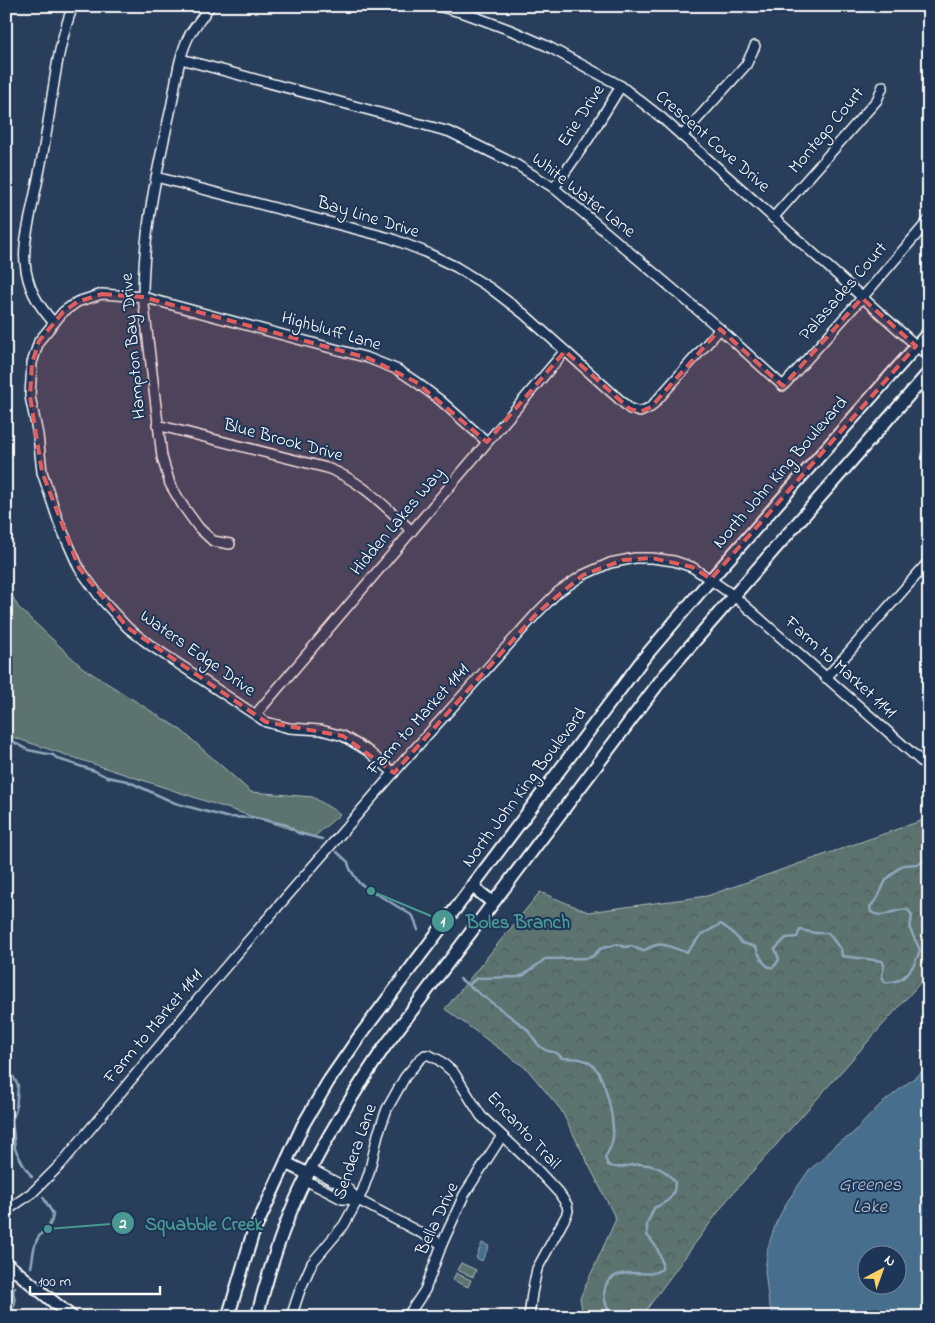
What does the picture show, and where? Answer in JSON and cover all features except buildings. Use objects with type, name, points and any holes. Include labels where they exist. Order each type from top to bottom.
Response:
[{"type":"main road","name":"North John King Boulevard","points":[[228,1317],[252,1236],[304,1125],[328,1082],[359,1037],[643,659],[929,332]]},
{"type":"main road","points":[[257,1317],[283,1234],[308,1174],[350,1098],[383,1049],[664,676],[929,372]]},
{"type":"main road","points":[[473,887],[492,902]]},
{"type":"main road","points":[[286,1164],[308,1174]]},
{"type":"main road","points":[[6,1263],[72,1317]]},
{"type":"street","points":[[54,323],[40,308],[34,297],[24,260],[27,231],[45,139],[58,57],[73,6]]},
{"type":"street","name":"Hampton Bay Drive","points":[[210,6],[190,35],[181,59],[146,236],[143,297],[157,425],[162,457],[170,484],[199,528],[213,541],[230,544]]},
{"type":"street","name":"Crescent Cove Drive","points":[[438,6],[467,14],[513,31],[547,46],[621,86],[682,136],[929,357]]},
{"type":"street","points":[[682,136],[746,65],[755,46]]},
{"type":"street","name":"White Water Lane","points":[[181,59],[450,132],[517,165],[554,188],[720,329],[783,386]]},
{"type":"street","name":"Erie Drive","points":[[554,188],[589,138],[621,86]]},
{"type":"street","name":"Montego Court","points":[[773,218],[876,100],[883,86]]},
{"type":"street","name":"Bay Line Drive","points":[[156,178],[390,238],[423,251],[456,267],[490,288],[524,314],[630,409],[640,412],[651,407],[720,329]]},
{"type":"street","name":"Palasades Court","points":[[783,386],[929,220]]},
{"type":"street","name":"Waters Edge Drive","points":[[143,297],[102,294],[77,302],[63,312],[39,341],[32,363],[30,396],[38,435],[42,472],[59,523],[79,568],[103,601],[128,628],[150,645],[266,722],[289,728],[320,730],[343,736],[368,751],[394,773]]},
{"type":"street","name":"Highbluff Lane","points":[[143,297],[368,358],[398,370],[440,400],[487,442]]},
{"type":"street","name":"Hidden Lakes Way","points":[[256,714],[565,351]]},
{"type":"street","name":"Blue Brook Drive","points":[[157,425],[327,468],[344,475],[358,484],[412,531]]},
{"type":"street","name":"Farm to Market 1141","points":[[6,1211],[33,1192],[60,1164],[203,993],[394,773],[537,613],[558,592],[583,575],[610,563],[622,560],[652,558],[674,561],[692,568],[734,596],[929,768]]},
{"type":"street","points":[[826,678],[929,560]]},
{"type":"street","name":"Sendera Lane","points":[[291,1317],[312,1263],[344,1224],[358,1200],[369,1173],[378,1134],[387,1109],[406,1077],[419,1060],[425,1055],[429,1055]]},
{"type":"street","name":"Encanto Trail","points":[[429,1055],[439,1060],[454,1073],[481,1116],[529,1161],[559,1193],[567,1205],[568,1211],[538,1269],[529,1317]]},
{"type":"street","name":"Bella Drive","points":[[406,1317],[425,1290],[442,1244],[464,1195],[502,1136]]},
{"type":"street","points":[[308,1174],[342,1200],[358,1200],[442,1244]]},
{"type":"highlighted area","points":[[102,294],[143,297],[368,358],[416,382],[487,442],[565,351],[630,409],[640,412],[651,407],[720,329],[783,386],[862,298],[916,346],[711,579],[692,567],[652,558],[623,560],[583,575],[537,613],[394,773],[343,736],[266,722],[128,628],[79,568],[42,472],[30,396],[32,363],[39,341],[63,312],[77,302]]},
{"type":"green space","points":[[6,583],[18,607],[83,668],[181,730],[251,792],[313,797],[340,814],[314,837],[6,735]]},
{"type":"green space","points":[[929,818],[929,973],[727,1200],[641,1317],[583,1317],[580,1298],[616,1219],[561,1110],[527,1069],[445,1009],[540,892],[588,912],[707,896]]},
{"type":"green space","points":[[461,1263],[476,1270],[473,1277],[457,1270]]},
{"type":"green space","points":[[456,1273],[471,1280],[468,1287],[453,1280]]},
{"type":"water","name":"Greenes Lake","points":[[929,1066],[929,1317],[775,1317],[769,1305],[765,1271],[768,1247],[776,1223],[787,1202],[809,1170],[824,1158],[835,1145],[850,1136],[880,1105]]},
{"type":"water","points":[[482,1243],[489,1246],[482,1261],[476,1258]]},
{"type":"waterway","points":[[6,738],[28,750],[53,755],[58,759],[107,777],[127,781],[175,803],[226,817],[256,818],[287,825],[298,833],[322,839]]},
{"type":"waterway","points":[[337,852],[348,862],[359,883],[413,916],[418,930]]},
{"type":"waterway","points":[[469,985],[479,978],[518,977],[524,975],[545,959],[588,958],[600,949],[618,944],[624,947],[631,946],[643,951],[656,945],[665,945],[687,952],[701,935],[721,924],[731,931],[742,943],[756,947],[763,961],[769,967],[776,965],[779,959],[775,949],[786,938],[797,937],[800,930],[828,933],[841,949],[842,956],[882,961],[884,965],[882,977],[885,982],[898,981],[912,968],[920,950],[910,929],[912,915],[908,910],[903,909],[881,915],[871,912],[870,907],[878,897],[886,880],[900,867],[903,865],[919,864],[929,858]]},
{"type":"waterway","points":[[460,979],[527,1029],[542,1048],[556,1053],[562,1058],[584,1060],[596,1070],[605,1087],[612,1120],[613,1140],[605,1158],[608,1165],[617,1167],[638,1164],[650,1165],[666,1173],[675,1182],[672,1196],[654,1208],[647,1224],[647,1235],[660,1254],[662,1269],[649,1274],[627,1273],[612,1278],[607,1283],[604,1295],[612,1317]]},
{"type":"waterway","points":[[6,1064],[18,1085],[16,1110],[12,1120],[15,1149],[32,1177]]},
{"type":"waterway","points":[[31,1267],[36,1242],[48,1227],[53,1214],[43,1197]]},
{"type":"waterway","points":[[10,1317],[15,1302],[13,1291],[15,1287]]},
{"type":"place","name":"Boles Branch","points":[[371,891]]},
{"type":"place","name":"Squabble Creek","points":[[48,1229]]}]
